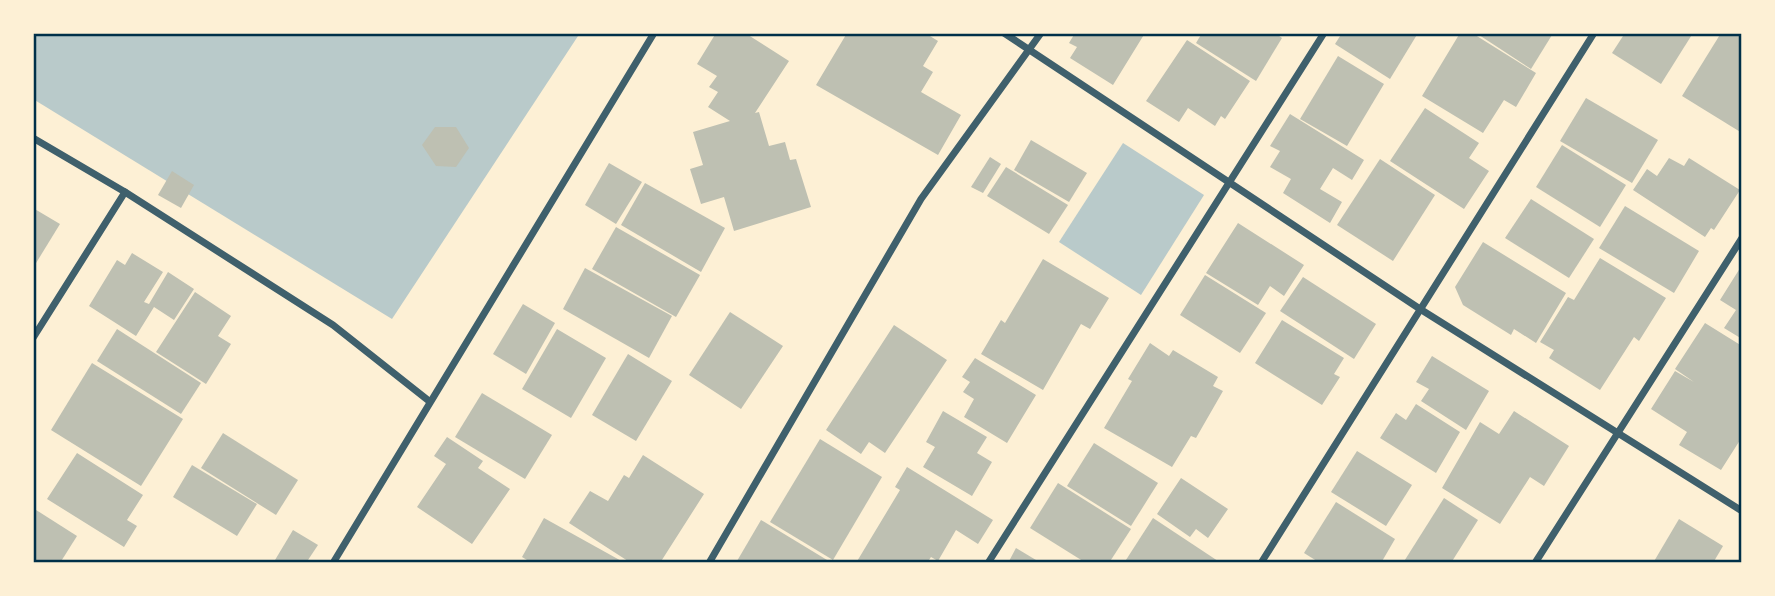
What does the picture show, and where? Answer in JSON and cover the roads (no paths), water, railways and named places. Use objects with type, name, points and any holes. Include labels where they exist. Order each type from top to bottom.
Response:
[{"type":"street","points":[[333,563],[653,33]]},
{"type":"street","points":[[1004,33],[1420,310],[1742,511]]},
{"type":"street","points":[[709,563],[921,199],[1041,33]]},
{"type":"street","points":[[988,563],[1324,33]]},
{"type":"street","points":[[1261,563],[1594,33]]},
{"type":"street","points":[[33,138],[125,192],[333,325],[429,401]]},
{"type":"street","points":[[33,338],[125,192]]},
{"type":"street","points":[[1535,563],[1742,238]]}]
